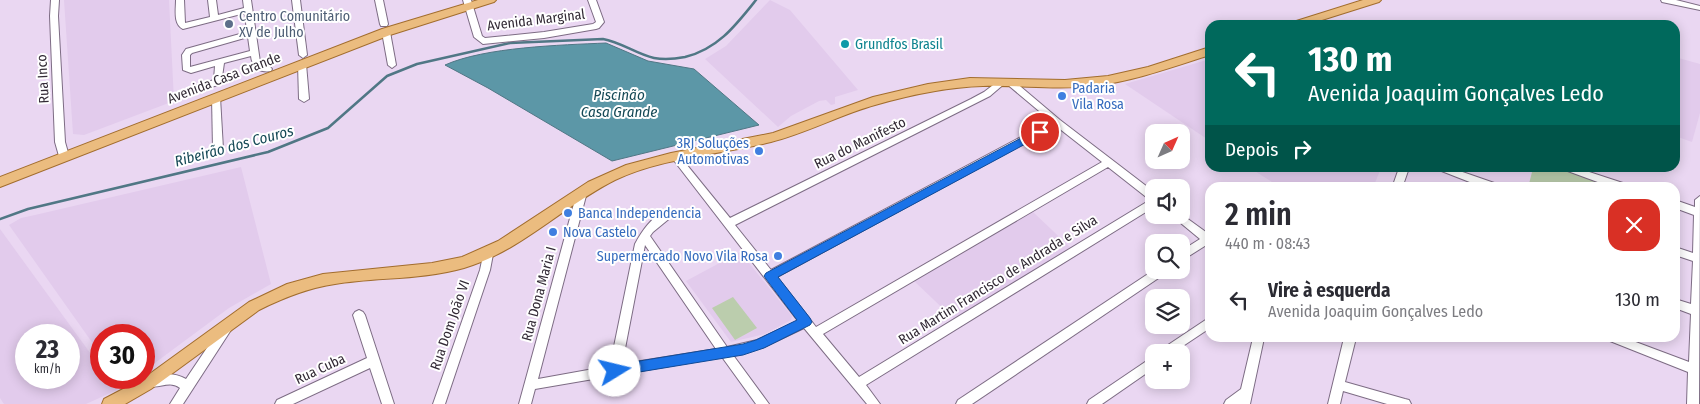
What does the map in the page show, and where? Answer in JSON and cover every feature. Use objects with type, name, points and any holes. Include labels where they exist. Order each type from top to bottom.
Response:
[{"type":"main road","name":"Avenida Casa Grande","points":[[0,174],[216,97],[302,60],[385,28],[466,2],[490,0]]},
{"type":"main road","points":[[1310,20],[1375,0]]},
{"type":"main road","points":[[155,377],[228,324],[273,295],[312,282],[440,268],[488,254],[582,192],[624,171],[675,156],[741,145],[778,136],[873,101],[972,82],[1059,85],[1111,80],[1205,52]]},
{"type":"main road","name":"Avenida Casa Grande","points":[[0,182],[63,153],[268,69],[302,60]]},
{"type":"main road","points":[[110,404],[136,389]]},
{"type":"street","name":"Rua Inco","points":[[55,0],[63,153]]},
{"type":"street","points":[[180,0],[181,24],[186,26],[248,10]]},
{"type":"street","points":[[212,0],[214,19]]},
{"type":"street","points":[[247,0],[250,34],[257,64],[268,69]]},
{"type":"street","points":[[296,0],[304,99]]},
{"type":"street","points":[[379,0],[392,65]]},
{"type":"street","name":"Avenida Marginal","points":[[466,2],[478,37],[483,41],[574,31],[599,25],[599,16],[592,0]]},
{"type":"street","points":[[1665,0],[1700,8]]},
{"type":"street","points":[[250,34],[193,49],[186,55],[186,69],[191,70],[254,52]]},
{"type":"street","points":[[192,90],[219,80],[220,62]]},
{"type":"street","points":[[1006,82],[1145,191]]},
{"type":"street","name":"Rua do Manifesto","points":[[728,224],[974,101],[1006,82]]},
{"type":"street","points":[[216,97],[218,150]]},
{"type":"street","points":[[770,276],[1057,122]]},
{"type":"street","points":[[675,156],[806,322],[874,404]]},
{"type":"street","points":[[815,333],[1108,163]]},
{"type":"street","points":[[1453,172],[1480,182]]},
{"type":"street","points":[[1580,172],[1609,182]]},
{"type":"street","name":"Rua Dona Maria I","points":[[525,404],[582,192]]},
{"type":"street","points":[[1693,404],[1694,370],[1698,340],[1696,311],[1699,279],[1700,200]]},
{"type":"street","points":[[1680,206],[1700,213]]},
{"type":"street","name":"Rua Martim Francisco de Andrada e Silva","points":[[858,384],[1145,208]]},
{"type":"street","points":[[615,371],[640,244],[644,236],[666,216]]},
{"type":"street","points":[[1188,224],[1205,237]]},
{"type":"street","points":[[644,236],[724,353],[763,404]]},
{"type":"street","points":[[1190,252],[1205,242]]},
{"type":"street","points":[[1680,253],[1698,259]]},
{"type":"street","name":"Rua Dom João VI","points":[[439,404],[485,270],[488,254]]},
{"type":"street","points":[[962,404],[1149,279]]},
{"type":"street","points":[[1680,305],[1696,311]]},
{"type":"street","points":[[359,315],[388,404]]},
{"type":"street","points":[[530,385],[724,353],[760,344],[806,322]]},
{"type":"street","points":[[176,404],[228,324]]},
{"type":"street","points":[[1178,344],[1205,325]]},
{"type":"street","points":[[1230,404],[1245,398],[1257,342]]},
{"type":"street","points":[[1334,404],[1349,342]]},
{"type":"street","points":[[1624,342],[1694,370]]},
{"type":"street","name":"Rua Cuba","points":[[281,404],[373,360]]},
{"type":"street","points":[[1093,404],[1145,367]]},
{"type":"street","points":[[155,381],[173,378],[182,380],[187,387]]},
{"type":"street","points":[[1338,385],[1405,404]]},
{"type":"shaded area","points":[[64,0],[169,0],[174,101],[84,135],[73,134]]},
{"type":"shaded area","points":[[770,0],[790,10],[858,90],[835,97],[835,104],[831,105],[826,100],[819,101],[791,116],[778,127],[705,59],[726,46]]},
{"type":"shaded area","points":[[1680,58],[1700,64],[1700,113],[1692,142],[1680,138]]},
{"type":"shaded area","points":[[1205,60],[1205,138],[1190,128],[1190,124],[1185,124],[1125,84]]},
{"type":"shaded area","points":[[241,167],[271,284],[229,308],[155,363],[155,324],[90,324],[90,339],[9,225],[21,218]]},
{"type":"shaded area","points":[[1256,172],[1379,172],[1375,182],[1272,182]]},
{"type":"shaded area","points":[[1033,212],[1071,248],[954,319],[914,281]]},
{"type":"shaded area","points":[[0,229],[69,324],[15,324],[15,389],[80,389],[80,339],[90,353],[90,389],[117,390],[86,404],[4,404],[0,398]]},
{"type":"shaded area","points":[[740,252],[792,316],[791,320],[765,334],[731,342],[686,281]]},
{"type":"green space","points":[[1532,172],[1580,172],[1606,181],[1606,182],[1530,182]]},
{"type":"green space","points":[[733,297],[757,328],[735,340],[712,308]]},
{"type":"water","name":"Piscinão Casa Grande","points":[[606,43],[648,61],[694,69],[759,125],[612,161],[445,65],[481,54],[502,51],[546,46]]},
{"type":"waterway","name":"Ribeirão dos Couros","points":[[0,219],[28,209],[268,152],[328,128],[387,76],[417,64],[510,43],[603,39],[654,58],[670,59],[685,57],[717,42],[733,27],[756,0]]},
{"type":"place","name":"Centro Comunitário XV de Julho","points":[[229,24]]},
{"type":"place","name":"Grundfos Brasil","points":[[845,44]]},
{"type":"place","name":"Padaria Vila Rosa","points":[[1062,96]]},
{"type":"place","name":"3RJ Soluções Automotivas","points":[[759,151]]},
{"type":"place","name":"Banca Independencia","points":[[568,213]]},
{"type":"place","name":"Nova Castelo","points":[[553,232]]},
{"type":"place","name":"Supermercado Novo Vila Rosa","points":[[778,256]]},
{"type":"route","points":[[615,371],[743,349],[760,344],[806,322],[770,276],[1040,132]]}]
